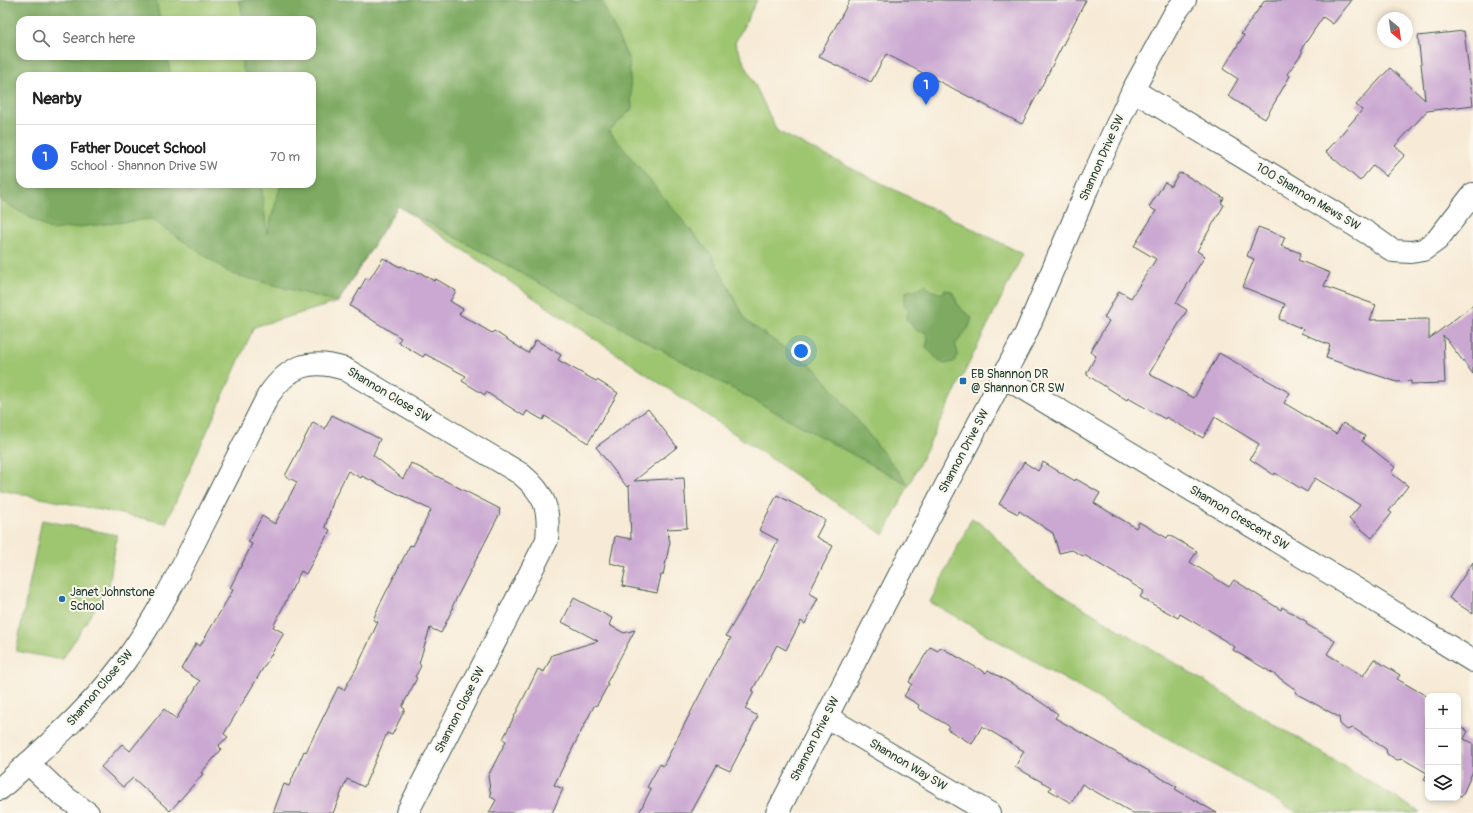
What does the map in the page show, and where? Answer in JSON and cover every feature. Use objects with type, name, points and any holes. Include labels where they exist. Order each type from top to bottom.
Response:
[{"type":"street","name":"Shannon Drive SW","points":[[777,813],[922,531],[1004,377],[1026,333],[1087,189],[1133,90],[1175,13],[1185,0]]},
{"type":"street","name":"100 Shannon Mews SW","points":[[1133,90],[1393,250],[1410,252],[1423,250],[1432,244],[1437,240],[1473,194]]},
{"type":"street","name":"Shannon Close SW","points":[[0,789],[65,729],[97,695],[139,640],[170,591],[268,396],[276,383],[287,373],[299,367],[309,364],[328,365],[345,369],[520,474],[534,484],[539,492],[546,508],[549,522],[547,540],[407,813]]},
{"type":"street","name":"Shannon Crescent SW","points":[[1004,377],[1473,661]]},
{"type":"street","name":"Shannon Way SW","points":[[827,717],[989,813]]},
{"type":"street","points":[[28,763],[62,795],[88,813]]},
{"type":"green space","points":[[0,0],[757,0],[735,43],[777,131],[1023,254],[884,535],[398,206],[338,302],[254,327],[166,523],[0,490]]},
{"type":"green space","points":[[0,0],[156,0],[159,16],[16,16],[16,60],[168,60],[170,72],[16,72],[16,188],[261,188],[267,234],[280,188],[316,188],[316,72],[244,72],[242,68],[242,60],[316,60],[316,16],[242,16],[241,6],[238,0],[601,0],[629,60],[632,109],[609,131],[712,256],[747,322],[817,370],[909,485],[398,206],[338,302],[232,274],[151,219],[51,230],[0,200]]},
{"type":"green space","points":[[925,285],[930,290],[942,294],[944,290],[952,291],[959,307],[972,318],[969,327],[955,345],[958,354],[954,362],[944,364],[937,359],[926,347],[928,338],[925,332],[917,331],[906,319],[909,310],[904,304],[906,292],[917,290]]},
{"type":"green space","points":[[972,518],[987,528],[1031,576],[1421,813],[1298,813],[930,602]]},
{"type":"green space","points":[[42,520],[117,535],[109,586],[62,660],[16,651]]},
{"type":"building","points":[[850,0],[1086,0],[1022,124],[886,54],[871,82],[819,57]]},
{"type":"building","points":[[1265,0],[1352,0],[1333,24],[1323,17],[1302,48],[1302,53],[1287,74],[1290,76],[1265,119],[1228,96],[1238,79],[1223,69],[1244,35],[1241,34]]},
{"type":"building","points":[[1464,31],[1473,105],[1427,111],[1395,146],[1405,155],[1386,176],[1373,165],[1360,181],[1326,152],[1362,110],[1356,105],[1390,68],[1425,100],[1418,36]]},
{"type":"building","points":[[1179,173],[1182,173],[1224,198],[1221,203],[1224,205],[1197,251],[1205,256],[1176,303],[1187,310],[1149,374],[1194,398],[1219,353],[1290,393],[1284,403],[1336,434],[1343,423],[1365,436],[1362,441],[1395,467],[1391,473],[1408,486],[1389,511],[1392,513],[1372,538],[1349,519],[1360,505],[1315,478],[1307,492],[1275,473],[1274,475],[1250,459],[1259,444],[1215,417],[1203,438],[1128,398],[1127,400],[1087,375],[1087,372],[1096,356],[1090,352],[1109,321],[1104,318],[1119,291],[1131,298],[1156,259],[1134,246],[1156,211],[1149,207],[1165,182],[1171,186]]},
{"type":"building","points":[[1258,227],[1285,237],[1281,246],[1301,253],[1298,260],[1330,273],[1324,286],[1376,305],[1370,320],[1429,319],[1429,339],[1473,305],[1473,374],[1443,335],[1445,383],[1411,384],[1411,381],[1397,382],[1326,358],[1330,345],[1301,333],[1303,329],[1279,319],[1285,304],[1243,287],[1254,259],[1247,256]]},
{"type":"building","points":[[383,258],[410,271],[421,273],[434,281],[436,279],[456,291],[450,301],[463,309],[459,314],[492,333],[494,331],[528,353],[536,340],[561,355],[558,360],[596,381],[597,380],[618,393],[588,443],[545,416],[543,420],[527,411],[524,416],[486,392],[485,395],[462,381],[466,376],[425,354],[423,357],[398,342],[401,338],[350,306],[366,278],[369,280]]},
{"type":"building","points":[[648,409],[677,447],[634,481],[684,478],[687,528],[667,529],[670,542],[663,575],[661,575],[657,593],[622,586],[626,567],[610,563],[615,536],[631,539],[629,485],[627,487],[596,447]]},
{"type":"building","points":[[332,415],[380,439],[373,455],[403,479],[411,463],[500,509],[500,513],[452,607],[453,608],[441,633],[430,628],[419,663],[421,666],[415,677],[417,678],[402,707],[405,709],[392,735],[387,733],[364,787],[347,779],[333,813],[273,813],[284,784],[289,786],[304,751],[306,752],[338,687],[344,690],[357,667],[378,622],[373,620],[379,606],[410,545],[413,546],[431,510],[362,476],[361,478],[348,471],[334,499],[325,527],[330,530],[306,574],[301,571],[273,627],[284,633],[224,734],[228,737],[219,745],[221,750],[201,773],[203,774],[170,811],[133,778],[123,787],[101,767],[122,744],[130,751],[164,709],[176,719],[200,681],[181,669],[196,643],[200,646],[233,590],[230,588],[252,544],[248,542],[262,516],[275,524],[297,482],[285,476],[313,422],[325,429]]},
{"type":"building","points":[[1024,462],[1038,471],[1043,462],[1075,481],[1076,479],[1100,493],[1094,503],[1136,528],[1139,522],[1167,538],[1169,535],[1197,551],[1190,562],[1229,587],[1234,580],[1281,610],[1282,607],[1307,622],[1306,624],[1335,641],[1327,654],[1363,676],[1374,659],[1400,675],[1397,679],[1425,695],[1425,772],[1403,759],[1397,760],[1387,754],[1386,749],[1353,728],[1347,730],[1340,724],[1339,717],[1297,694],[1295,692],[1296,690],[1274,674],[1233,650],[1235,647],[1180,614],[1178,618],[1140,597],[1144,591],[1084,555],[1083,556],[1072,550],[1059,553],[1053,533],[1019,511],[1018,514],[999,504]]},
{"type":"building","points":[[777,495],[825,520],[816,537],[833,546],[809,593],[818,598],[805,624],[801,621],[786,650],[777,645],[752,691],[754,692],[745,709],[758,716],[730,771],[717,765],[691,813],[639,813],[651,789],[647,787],[660,764],[663,766],[712,671],[731,638],[726,636],[756,585],[778,540],[759,530]]},
{"type":"building","points":[[1473,562],[1473,614],[1449,598]]},
{"type":"building","points":[[574,598],[612,618],[609,625],[624,633],[635,630],[606,684],[608,685],[597,705],[594,706],[554,785],[563,789],[552,813],[489,813],[496,800],[491,797],[488,776],[506,741],[503,739],[538,669],[544,672],[552,655],[598,641],[562,622]]},
{"type":"building","points":[[930,647],[938,651],[940,647],[986,673],[988,670],[1023,690],[1058,714],[1055,718],[1177,787],[1175,789],[1217,813],[1133,813],[1082,784],[1071,803],[1049,790],[1051,787],[1015,767],[1024,751],[982,726],[972,744],[947,729],[949,726],[918,708],[919,705],[904,696],[912,684],[909,682]]},
{"type":"building","points":[[1461,728],[1468,731],[1464,739],[1473,743],[1473,771],[1462,796]]},
{"type":"place","name":"Father Doucet School","points":[[926,105]]},
{"type":"place","name":"EB Shannon DR @ Shannon CR SW","points":[[963,381]]},
{"type":"place","name":"Janet Johnstone School","points":[[62,599]]}]
